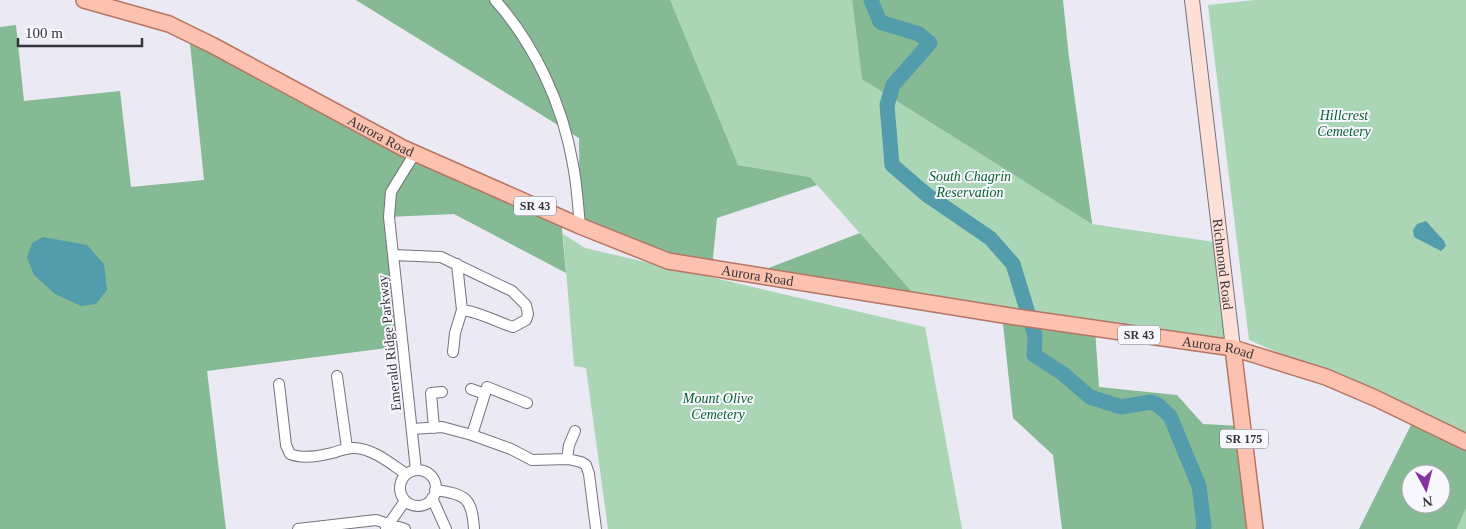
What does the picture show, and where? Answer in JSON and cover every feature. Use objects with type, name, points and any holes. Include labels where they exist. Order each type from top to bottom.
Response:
[{"type":"main road","name":"Aurora Road","points":[[84,0],[169,24],[415,153],[580,226],[668,261],[1016,317],[1233,348],[1326,377],[1375,398],[1466,442]]},
{"type":"main road","name":"Richmond Road","points":[[1233,348],[1255,529]]},
{"type":"street","points":[[495,0],[513,20],[542,71],[560,113],[573,164],[580,226]]},
{"type":"street","name":"Richmond Road","points":[[1192,0],[1233,348]]},
{"type":"street","name":"Emerald Ridge Parkway","points":[[411,472],[412,429],[389,217],[391,192],[415,153]]},
{"type":"street","name":"Emerald Ridge Parkway","points":[[393,255],[441,257],[512,291],[524,302],[528,314],[526,320],[512,327],[490,320],[476,312],[462,310]]},
{"type":"street","points":[[453,352],[455,333],[462,310],[457,264]]},
{"type":"street","points":[[337,376],[347,448]]},
{"type":"street","points":[[279,384],[286,445],[290,454],[302,456],[334,452],[347,448],[362,449],[411,472]]},
{"type":"street","points":[[472,434],[487,387],[527,403]]},
{"type":"street","points":[[471,389],[484,394]]},
{"type":"street","points":[[434,428],[431,393],[442,392]]},
{"type":"street","name":"Emerald Ridge Parkway","points":[[412,429],[442,427],[472,434],[511,449],[532,460],[567,459],[581,462],[586,465],[590,474],[596,529]]},
{"type":"street","points":[[567,459],[569,445],[575,432]]},
{"type":"street","points":[[434,494],[429,501],[420,505],[414,505],[405,501],[402,497],[401,482],[411,472],[422,470],[430,475],[435,484],[434,494],[446,529]]},
{"type":"street","points":[[434,494],[458,494],[468,500],[471,506],[474,529]]},
{"type":"street","points":[[387,526],[405,501]]},
{"type":"street","points":[[298,529],[376,520],[387,526],[405,529]]},
{"type":"green space","name":"South Chagrin Reservation","points":[[356,0],[852,0],[862,78],[1069,58],[1092,224],[1221,243],[1233,348],[920,301],[810,177],[579,138]]},
{"type":"green space","points":[[356,0],[495,0],[499,4],[504,0],[670,0],[738,165],[810,177],[817,185],[717,218],[712,268],[580,226],[579,138]]},
{"type":"green space","points":[[852,0],[1063,0],[1092,224],[862,79]]},
{"type":"green space","name":"Hillcrest Cemetery","points":[[1255,0],[1466,0],[1466,434],[1249,340],[1208,5]]},
{"type":"green space","points":[[16,25],[24,101],[120,91],[131,187],[204,180],[189,34],[403,148],[561,218],[566,273],[454,214],[389,217],[403,346],[207,371],[226,529],[0,529],[0,27]]},
{"type":"green space","points":[[860,233],[920,301],[753,274]]},
{"type":"green space","name":"Mount Olive Cemetery","points":[[563,234],[585,248],[925,327],[962,529],[608,529],[586,368],[574,366]]},
{"type":"green space","points":[[1002,315],[1095,329],[1099,387],[1177,395],[1203,424],[1242,426],[1255,529],[1062,529],[1053,455],[1013,418]]},
{"type":"green space","points":[[1415,417],[1466,442],[1466,508],[1457,529],[1359,529]]},
{"type":"green space","points":[[1466,508],[1466,529],[1457,529]]},
{"type":"water","points":[[1426,221],[1444,241],[1446,246],[1441,251],[1414,237],[1413,230],[1417,224]]},
{"type":"water","points":[[43,237],[87,245],[104,264],[107,290],[96,304],[81,306],[55,294],[34,275],[27,258],[32,243]]},
{"type":"waterway","points":[[871,0],[880,22],[919,34],[930,43],[893,85],[887,105],[892,165],[927,195],[990,238],[1013,264],[1035,336],[1034,355],[1062,373],[1090,397],[1121,407],[1151,402],[1158,405],[1170,416],[1199,486],[1203,529]]}]
